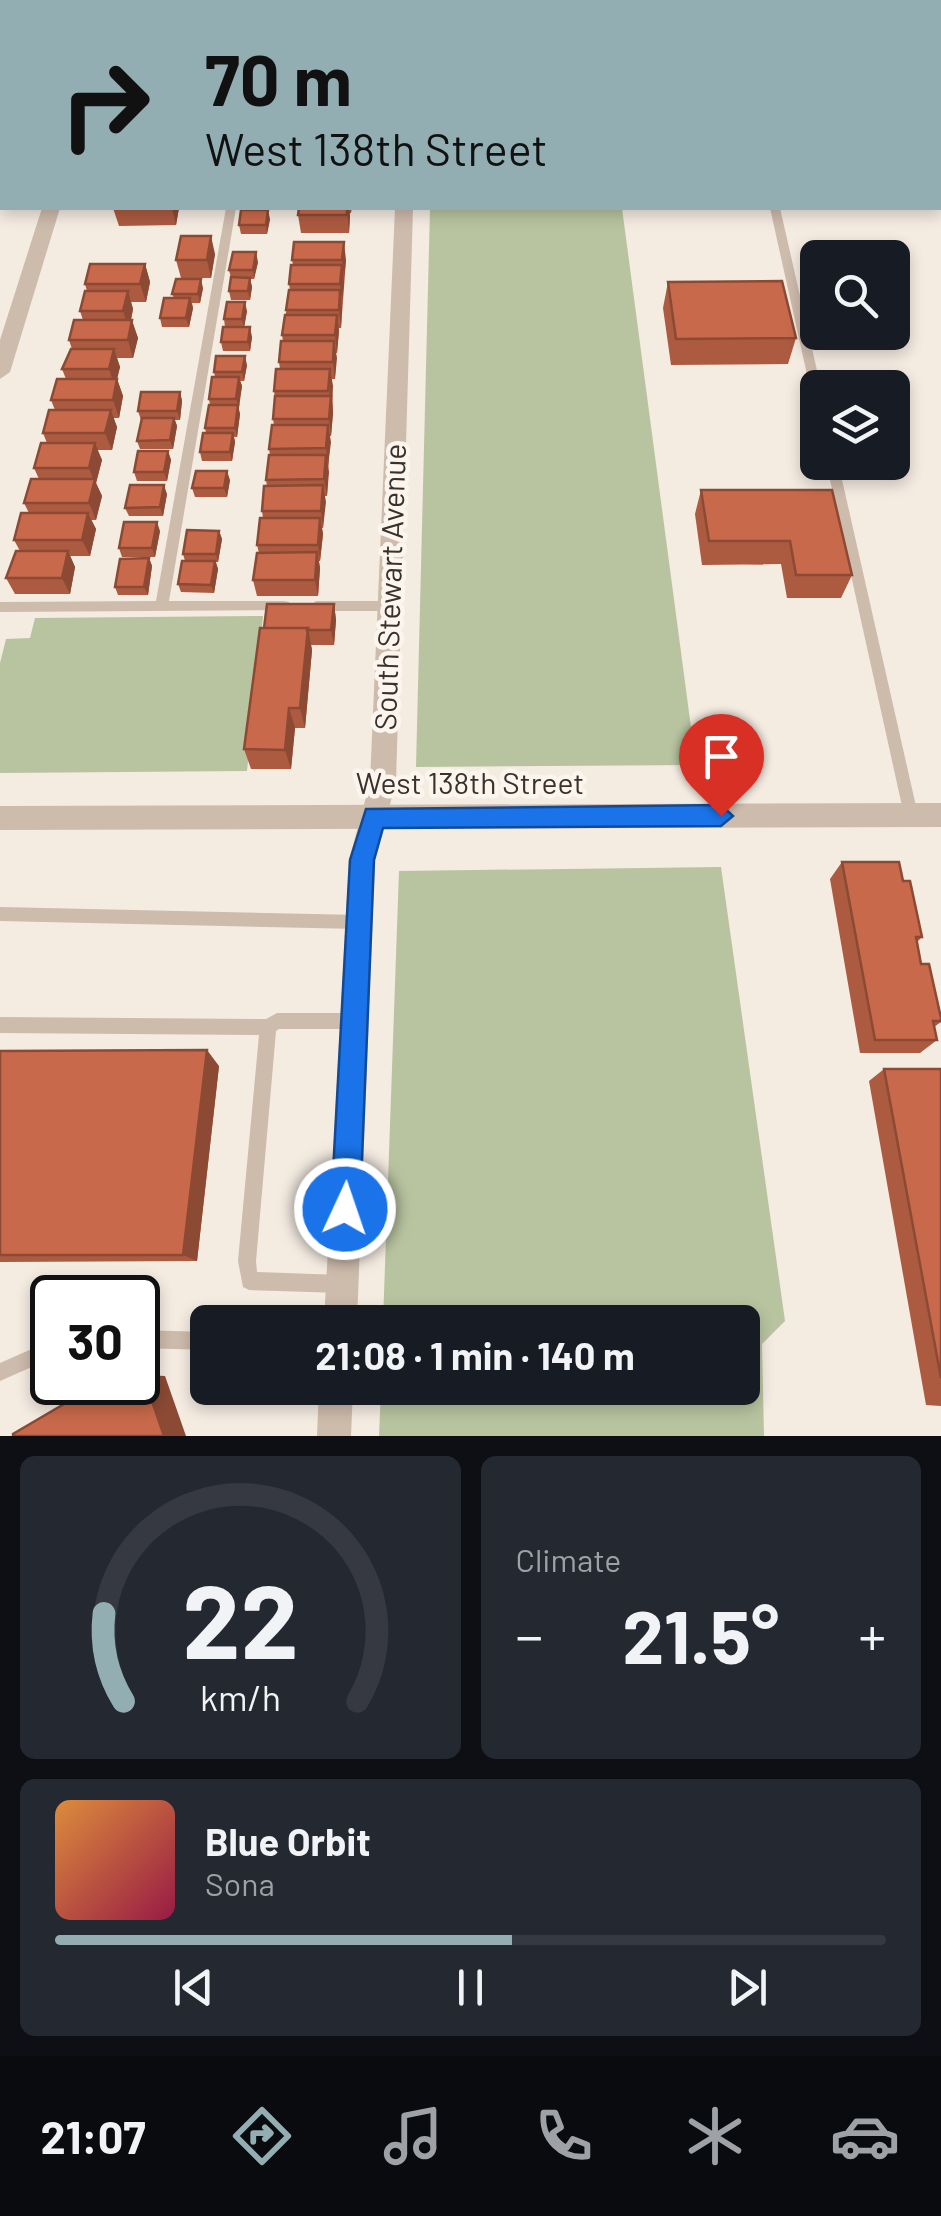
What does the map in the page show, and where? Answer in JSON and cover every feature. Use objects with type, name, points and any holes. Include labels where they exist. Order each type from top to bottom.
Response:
[{"type":"street","points":[[0,372],[51,210]]},
{"type":"street","name":"South Stewart Avenue","points":[[341,1305],[362,860],[384,782],[404,210]]},
{"type":"street","name":"West 138th Street","points":[[0,818],[941,815]]},
{"type":"street","points":[[334,1436],[335,1405]]},
{"type":"lane","points":[[162,606],[231,210]]},
{"type":"lane","points":[[775,210],[812,370]]},
{"type":"lane","points":[[836,480],[912,815]]},
{"type":"lane","points":[[0,607],[390,606]]},
{"type":"lane","points":[[0,914],[359,922]]},
{"type":"lane","points":[[0,1025],[268,1027],[277,1021],[354,1021]]},
{"type":"lane","points":[[268,1027],[249,1281],[342,1284]]},
{"type":"lane","points":[[160,1340],[190,1340]]},
{"type":"lane","points":[[0,1372],[30,1359]]},
{"type":"green space","points":[[430,210],[622,210],[696,765],[416,767]]},
{"type":"green space","points":[[263,616],[247,771],[0,773],[0,663],[6,639],[30,638],[35,618]]},
{"type":"green space","points":[[721,867],[785,1321],[762,1344],[764,1436],[379,1436],[380,1405],[760,1405],[760,1305],[384,1305],[399,871]]},
{"type":"building","points":[[241,210],[268,210],[266,225],[239,225]]},
{"type":"building","points":[[299,210],[347,210],[347,215],[298,215]]},
{"type":"building","points":[[181,236],[211,236],[207,260],[176,260]]},
{"type":"building","points":[[294,242],[344,242],[342,260],[292,260]]},
{"type":"building","points":[[233,252],[256,252],[253,270],[229,270]]},
{"type":"building","points":[[90,264],[145,264],[140,284],[85,284]]},
{"type":"building","points":[[291,265],[342,265],[340,284],[289,284]]},
{"type":"building","points":[[231,277],[250,278],[248,291],[229,291]]},
{"type":"building","points":[[176,279],[201,279],[198,294],[172,294]]},
{"type":"building","points":[[782,281],[796,338],[676,339],[668,282]]},
{"type":"building","points":[[289,290],[340,290],[339,310],[286,310]]},
{"type":"building","points":[[85,291],[128,291],[123,311],[80,311]]},
{"type":"building","points":[[164,298],[190,298],[186,318],[160,318]]},
{"type":"building","points":[[227,302],[245,302],[242,319],[224,319]]},
{"type":"building","points":[[285,315],[337,315],[335,335],[282,335]]},
{"type":"building","points":[[74,320],[132,320],[128,340],[69,340]]},
{"type":"building","points":[[223,327],[250,327],[248,342],[221,342]]},
{"type":"building","points":[[281,341],[334,341],[333,362],[279,362]]},
{"type":"building","points":[[71,349],[114,349],[109,369],[62,369]]},
{"type":"building","points":[[216,356],[245,356],[242,372],[214,372]]},
{"type":"building","points":[[276,369],[330,369],[328,391],[274,391]]},
{"type":"building","points":[[212,377],[239,377],[236,399],[209,399]]},
{"type":"building","points":[[57,379],[117,379],[113,400],[51,400]]},
{"type":"building","points":[[141,392],[180,392],[177,411],[138,411]]},
{"type":"building","points":[[275,396],[331,396],[329,419],[273,419]]},
{"type":"building","points":[[209,405],[238,405],[235,428],[205,428]]},
{"type":"building","points":[[49,410],[111,410],[105,433],[43,433]]},
{"type":"building","points":[[142,418],[174,418],[170,440],[137,441]]},
{"type":"building","points":[[272,425],[328,425],[326,448],[269,449]]},
{"type":"building","points":[[203,433],[233,433],[230,452],[200,452]]},
{"type":"building","points":[[41,443],[95,443],[89,468],[34,468]]},
{"type":"building","points":[[138,451],[168,451],[164,472],[134,472]]},
{"type":"building","points":[[269,455],[326,455],[324,479],[266,480]]},
{"type":"building","points":[[196,471],[227,471],[224,488],[192,488]]},
{"type":"building","points":[[31,479],[95,479],[89,503],[24,503]]},
{"type":"building","points":[[130,485],[164,485],[160,507],[125,508]]},
{"type":"building","points":[[323,485],[321,511],[262,511],[264,486]]},
{"type":"building","points":[[701,490],[832,490],[852,575],[796,575],[790,541],[709,541]]},
{"type":"building","points":[[21,513],[88,513],[82,540],[14,540]]},
{"type":"building","points":[[260,518],[320,518],[318,545],[257,545]]},
{"type":"building","points":[[124,522],[157,522],[152,548],[119,548]]},
{"type":"building","points":[[187,530],[219,531],[216,554],[183,554]]},
{"type":"building","points":[[16,551],[68,551],[62,578],[6,578]]},
{"type":"building","points":[[317,552],[315,580],[253,580],[257,553]]},
{"type":"building","points":[[149,558],[144,587],[115,587],[120,559]]},
{"type":"building","points":[[182,561],[215,561],[211,585],[178,584]]},
{"type":"building","points":[[267,604],[334,604],[331,630],[264,628]]},
{"type":"building","points":[[260,628],[308,628],[300,708],[289,708],[285,750],[244,749]]},
{"type":"building","points":[[842,862],[899,862],[903,881],[910,881],[922,937],[916,937],[921,964],[929,964],[941,1018],[933,1021],[937,1040],[875,1040]]},
{"type":"building","points":[[207,1050],[183,1255],[0,1255],[0,1051]]},
{"type":"building","points":[[884,1069],[941,1069],[941,1378]]},
{"type":"building","points":[[62,1405],[153,1405],[164,1436],[13,1436]]},
{"type":"route","points":[[345,1209],[362,860],[374,817],[721,816]]}]
